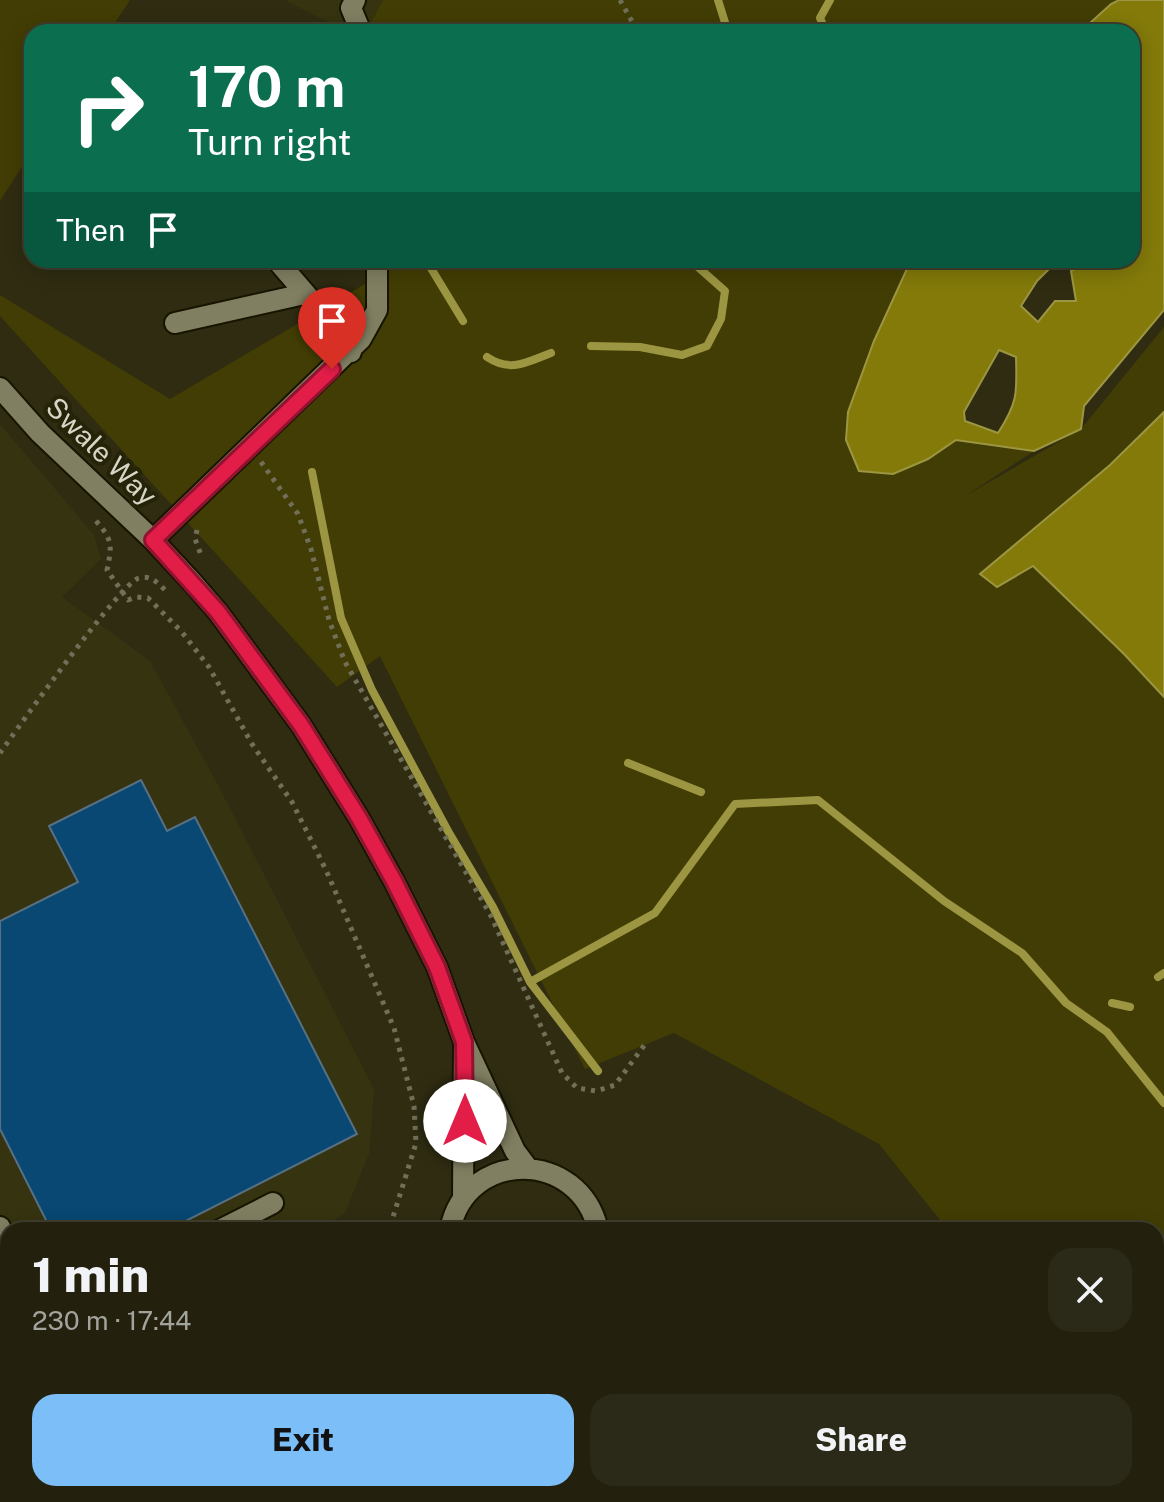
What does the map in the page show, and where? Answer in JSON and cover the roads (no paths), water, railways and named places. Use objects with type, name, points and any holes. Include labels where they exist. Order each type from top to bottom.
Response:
[{"type":"street","points":[[355,0],[351,8],[358,24]]},
{"type":"street","points":[[283,268],[336,329],[351,352]]},
{"type":"street","points":[[153,540],[351,352],[377,310],[377,268]]},
{"type":"street","points":[[175,323],[304,294]]},
{"type":"street","name":"Swale Way","points":[[0,388],[40,433],[153,540],[192,582],[218,612],[301,725],[359,818],[437,967],[464,1042],[495,1102],[515,1151],[527,1167]]},
{"type":"street","name":"Swale Way","points":[[463,1198],[464,1042]]},
{"type":"street","points":[[451,1222],[463,1198],[481,1181],[503,1170],[527,1167],[552,1173],[573,1185],[589,1204],[595,1222]]},
{"type":"street","points":[[236,1222],[273,1203]]},
{"type":"waterway","points":[[718,0],[726,24]]},
{"type":"waterway","points":[[823,24],[820,18],[830,0]]},
{"type":"waterway","points":[[431,268],[463,321]]},
{"type":"waterway","points":[[591,346],[640,347],[682,355],[707,346],[721,319],[725,291],[699,268]]},
{"type":"waterway","points":[[487,357],[511,365],[551,353]]},
{"type":"waterway","points":[[312,472],[341,618],[372,690],[493,907],[530,982],[598,1071]]},
{"type":"waterway","points":[[628,763],[701,792]]},
{"type":"waterway","points":[[530,982],[655,913],[735,804],[818,800],[944,901],[1022,953],[1066,1003],[1107,1032],[1164,1103]]},
{"type":"waterway","points":[[1158,977],[1164,973]]},
{"type":"waterway","points":[[1112,1003],[1130,1007]]}]
